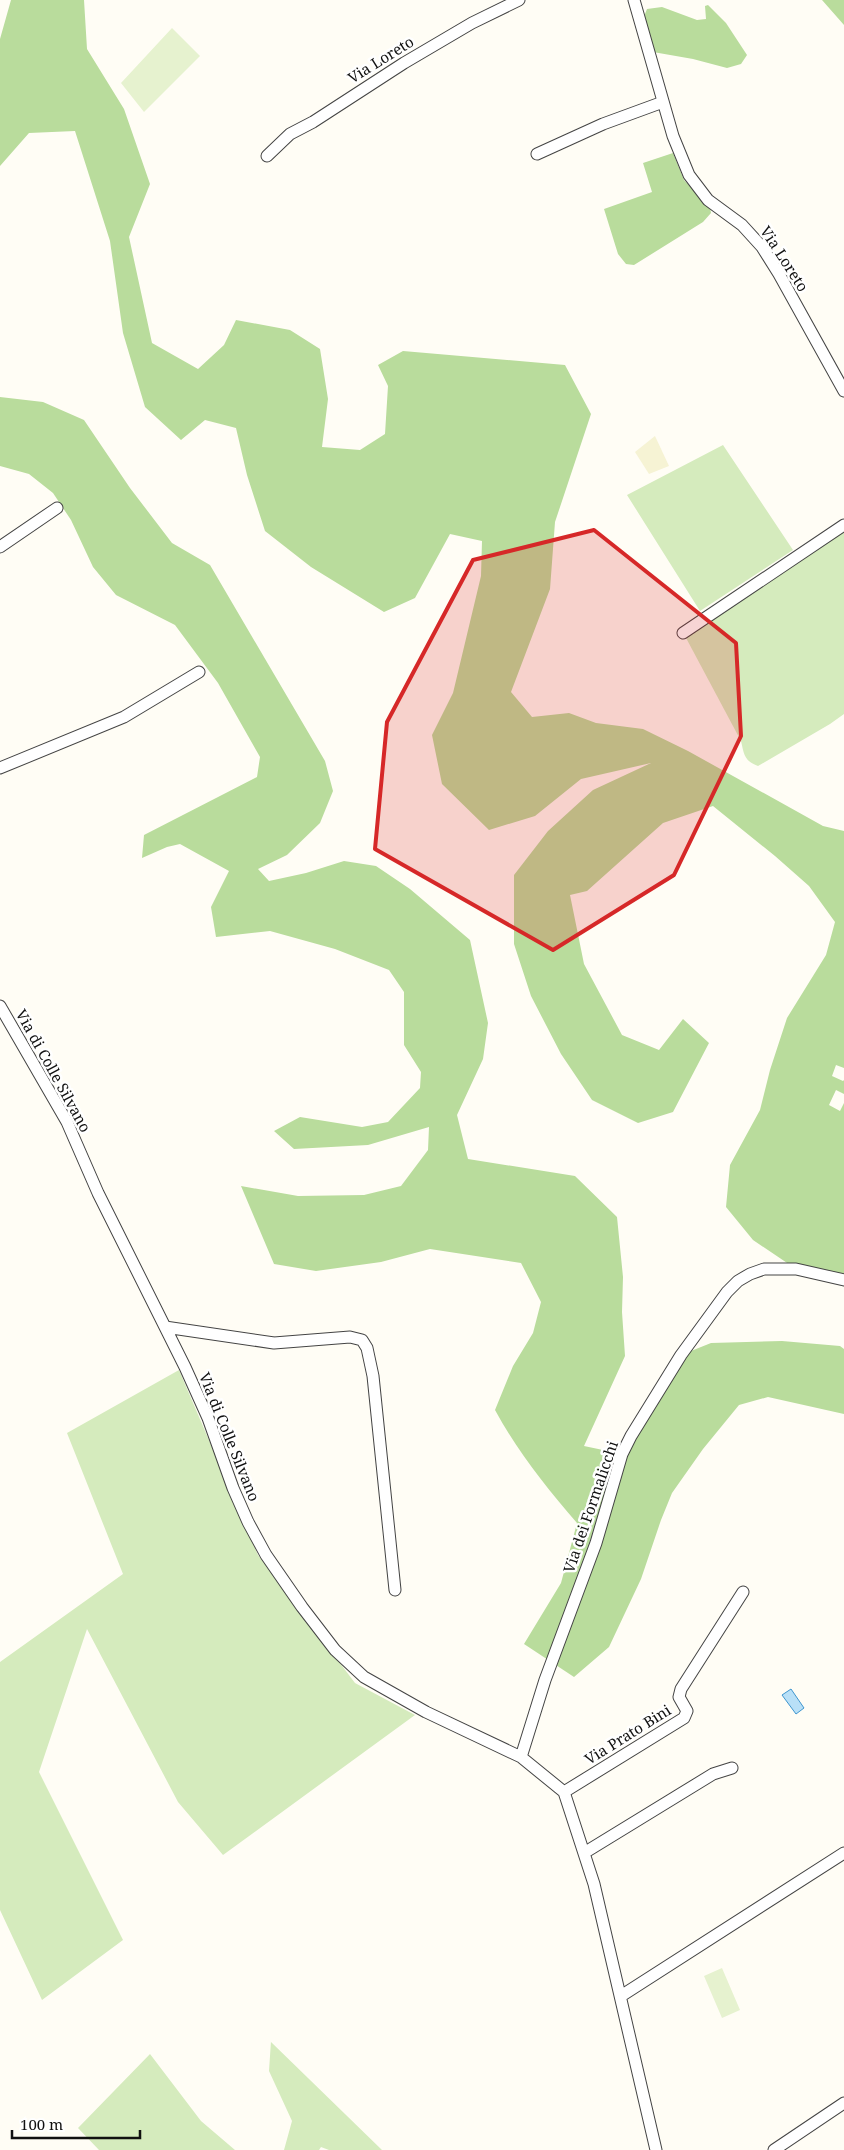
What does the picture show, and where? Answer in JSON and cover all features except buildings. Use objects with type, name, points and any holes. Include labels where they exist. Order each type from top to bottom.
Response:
[{"type":"street","name":"Via Loreto","points":[[267,156],[290,134],[310,124],[397,67],[464,28],[519,0]]},
{"type":"street","name":"Via Loreto","points":[[634,0],[673,136],[692,180],[708,200],[742,224],[762,247],[844,391]]},
{"type":"street","points":[[537,154],[619,117],[663,102]]},
{"type":"street","points":[[0,547],[57,508]]},
{"type":"street","points":[[683,633],[844,525]]},
{"type":"street","points":[[0,768],[124,717],[200,672]]},
{"type":"street","name":"Via di Colle Silvano","points":[[0,1006],[67,1122],[98,1193],[165,1326],[208,1418],[235,1495],[248,1522],[277,1572],[331,1645],[357,1671],[387,1692],[521,1757]]},
{"type":"street","name":"Via dei Formalicchi","points":[[521,1757],[545,1680],[600,1530],[622,1454],[681,1355],[727,1292],[738,1281],[750,1274],[764,1269],[796,1269],[844,1280]]},
{"type":"street","points":[[165,1326],[274,1343],[350,1337],[362,1340],[369,1357],[373,1376],[395,1590]]},
{"type":"street","name":"Via Prato Bini","points":[[564,1792],[684,1718],[687,1711],[679,1697],[681,1688],[743,1592]]},
{"type":"street","points":[[521,1757],[564,1792],[594,1884],[656,2150]]},
{"type":"street","points":[[584,1853],[713,1774],[732,1768]]},
{"type":"street","points":[[621,1996],[844,1853]]},
{"type":"street","points":[[774,2150],[844,2103]]},
{"type":"highlighted area","points":[[594,530],[736,643],[741,736],[674,875],[553,950],[375,849],[387,722],[473,560]]},
{"type":"shaded area","points":[[655,436],[669,466],[649,474],[635,452]]},
{"type":"green space","points":[[11,0],[84,0],[87,49],[124,109],[150,184],[129,237],[152,343],[198,369],[224,345],[236,320],[290,330],[320,349],[328,399],[322,447],[360,450],[385,434],[388,386],[378,365],[403,351],[565,365],[591,414],[555,522],[550,589],[511,692],[532,717],[569,713],[596,723],[643,729],[688,751],[823,826],[844,831],[844,1068],[836,1065],[832,1076],[844,1080],[844,1094],[836,1090],[829,1105],[840,1111],[844,1103],[844,1280],[796,1269],[753,1240],[726,1207],[730,1165],[760,1110],[770,1070],[787,1018],[826,955],[835,922],[809,886],[713,806],[663,823],[587,891],[570,895],[584,964],[622,1035],[659,1050],[683,1019],[709,1043],[673,1112],[638,1123],[592,1100],[561,1054],[531,996],[514,944],[514,875],[548,831],[593,790],[651,763],[581,779],[535,816],[489,830],[442,784],[432,735],[453,693],[481,576],[482,541],[450,534],[415,598],[384,612],[311,567],[265,531],[247,475],[236,428],[205,420],[181,440],[145,407],[123,333],[110,241],[75,131],[29,133],[0,166],[0,39]]},
{"type":"green space","points":[[822,0],[844,0],[844,25]]},
{"type":"green space","points":[[708,5],[726,23],[747,55],[741,64],[727,68],[693,59],[653,52],[643,19],[647,9],[662,7],[697,20],[706,19],[705,6]]},
{"type":"green space","points":[[172,28],[200,56],[144,112],[121,83]]},
{"type":"green space","points":[[673,153],[684,180],[710,207],[711,213],[703,222],[634,265],[626,264],[618,254],[604,209],[652,192],[643,163]]},
{"type":"green space","points":[[0,397],[43,402],[84,420],[130,488],[172,543],[210,565],[325,761],[333,791],[320,823],[287,855],[258,869],[269,881],[306,873],[344,861],[376,866],[410,889],[470,940],[488,1023],[483,1059],[457,1115],[468,1159],[575,1176],[617,1217],[623,1277],[622,1312],[625,1356],[584,1446],[622,1454],[681,1355],[711,1343],[782,1341],[840,1346],[844,1349],[844,1414],[768,1397],[739,1405],[703,1449],[672,1493],[641,1579],[609,1647],[574,1677],[524,1644],[561,1583],[577,1523],[533,1469],[495,1410],[513,1366],[533,1333],[541,1302],[521,1263],[430,1249],[381,1262],[316,1271],[274,1264],[241,1186],[298,1196],[364,1195],[401,1186],[428,1150],[429,1127],[368,1145],[294,1149],[274,1131],[300,1117],[362,1127],[388,1122],[420,1088],[421,1072],[404,1045],[404,992],[389,970],[335,949],[270,931],[216,937],[211,907],[229,871],[180,844],[167,847],[142,858],[144,835],[257,777],[260,757],[218,683],[175,625],[116,595],[93,567],[71,520],[53,493],[29,474],[0,466]]},
{"type":"green space","points":[[723,445],[793,550],[700,611],[627,495]]},
{"type":"green space","points":[[844,529],[844,714],[758,766],[750,762],[745,756],[741,741],[685,636]]},
{"type":"green space","points":[[179,1370],[258,1555],[355,1683],[415,1715],[223,1855],[178,1802],[87,1629],[39,1772],[123,1940],[42,2000],[0,1910],[0,1662],[123,1574],[67,1433]]},
{"type":"green space","points":[[722,1968],[740,2010],[722,2018],[704,1976]]},
{"type":"green space","points":[[271,2041],[382,2150],[329,2150],[321,2147],[319,2150],[284,2150],[292,2121],[269,2071]]},
{"type":"green space","points":[[150,2054],[201,2121],[235,2150],[99,2150],[78,2128]]},
{"type":"water","points":[[791,1689],[804,1708],[796,1714],[782,1695]]}]
